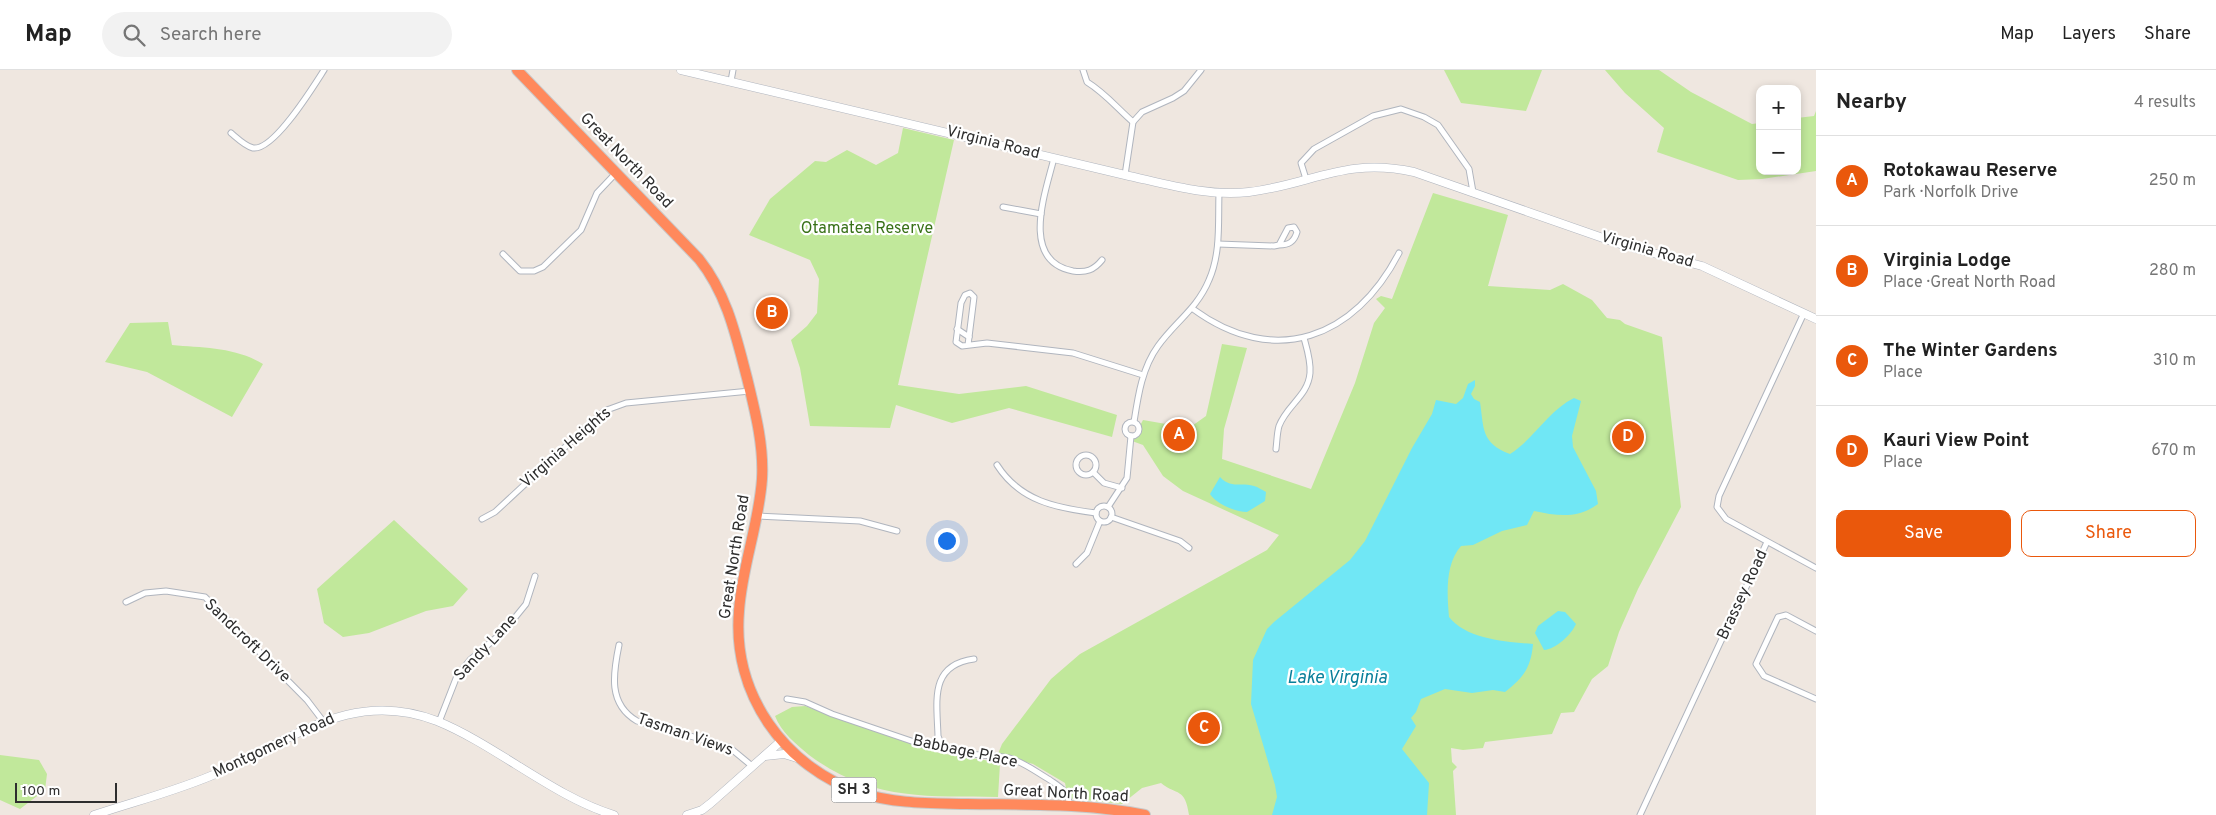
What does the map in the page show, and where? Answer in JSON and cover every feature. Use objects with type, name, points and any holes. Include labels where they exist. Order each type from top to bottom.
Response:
[{"type":"highway","name":"Great North Road","points":[[518,70],[686,244],[711,274],[728,311],[758,424],[762,459],[758,516],[741,592],[739,643],[752,693],[760,712],[781,741],[797,758],[836,782],[881,798],[918,803],[1069,806],[1145,815]]},
{"type":"street","points":[[231,133],[250,147],[258,148],[267,144],[281,130],[324,70]]},
{"type":"street","name":"Virginia Road","points":[[681,70],[1125,175],[1219,193],[1251,192],[1353,167],[1393,167],[1473,192],[1623,245],[1702,266],[1816,319]]},
{"type":"street","points":[[730,81],[733,70]]},
{"type":"street","points":[[1083,70],[1087,82],[1104,92],[1114,105],[1133,122]]},
{"type":"street","points":[[1125,175],[1133,122],[1142,112],[1184,91],[1202,70]]},
{"type":"street","points":[[1306,179],[1301,162],[1314,149],[1372,116],[1401,109],[1424,117],[1438,126],[1469,169],[1473,192]]},
{"type":"street","points":[[1054,158],[1041,214],[1040,238],[1044,248],[1058,264],[1068,270],[1088,272],[1096,268],[1102,260]]},
{"type":"street","points":[[504,254],[520,271],[534,272],[543,267],[581,230],[597,194],[616,173]]},
{"type":"street","points":[[1134,422],[1143,375],[1157,347],[1193,309],[1210,280],[1218,244],[1219,193]]},
{"type":"street","points":[[1003,207],[1041,214]]},
{"type":"street","points":[[1218,244],[1279,245]]},
{"type":"street","points":[[1193,309],[1222,328],[1246,337],[1276,341],[1304,338],[1334,326],[1362,304],[1389,272],[1399,252]]},
{"type":"street","points":[[968,345],[974,307],[974,298],[970,293],[965,295],[961,303],[957,329],[956,342],[962,346],[987,343],[1073,353],[1143,375]]},
{"type":"street","name":"Brassey Road","points":[[1640,815],[1767,542],[1721,516],[1718,502],[1804,314]]},
{"type":"street","points":[[957,329],[969,337]]},
{"type":"street","points":[[1276,449],[1279,426],[1284,416],[1306,389],[1309,380],[1310,360],[1304,338]]},
{"type":"street","name":"Virginia Heights","points":[[482,519],[495,512],[604,411],[612,406],[750,391]]},
{"type":"street","points":[[1096,514],[1099,508],[1108,507],[1122,488],[1128,473],[1131,436],[1125,429],[1127,425],[1134,422]]},
{"type":"street","points":[[1131,436],[1138,434],[1140,429],[1134,422]]},
{"type":"street","points":[[1087,454],[1093,457],[1096,463],[1093,472],[1088,475],[1080,473],[1076,465],[1078,458],[1087,454]]},
{"type":"street","points":[[997,465],[1009,482],[1037,501],[1096,514]]},
{"type":"street","points":[[1093,472],[1104,483],[1122,488]]},
{"type":"street","points":[[1100,522],[1107,522],[1111,517],[1112,512],[1108,507]]},
{"type":"street","points":[[1076,564],[1087,553],[1100,522],[1096,514]]},
{"type":"street","points":[[758,516],[860,520],[897,531]]},
{"type":"street","points":[[1111,517],[1180,541],[1189,548]]},
{"type":"street","points":[[1767,542],[1816,568]]},
{"type":"street","name":"Sandy Lane","points":[[439,722],[457,676],[470,660],[504,631],[526,604],[536,576]]},
{"type":"street","name":"Sandcroft Drive","points":[[126,602],[145,593],[166,591],[205,597],[307,700],[323,721]]},
{"type":"street","points":[[1816,631],[1786,615],[1778,618],[1756,664],[1764,676],[1816,700]]},
{"type":"street","name":"Tasman Views","points":[[619,645],[615,663],[616,694],[618,703],[628,716],[643,723],[729,747],[752,766]]},
{"type":"street","points":[[941,744],[938,726],[939,682],[948,668],[965,660],[974,659]]},
{"type":"street","name":"Babbage Place","points":[[787,699],[805,702],[832,714],[929,747],[941,744],[955,751],[996,755],[1018,760],[1062,788],[1068,796],[1069,806]]},
{"type":"street","name":"Montgomery Road","points":[[94,815],[218,773],[323,721],[347,714],[374,710],[406,713],[439,722],[578,799],[614,815]]},
{"type":"street","points":[[687,815],[702,810],[711,803],[781,741]]},
{"type":"street","points":[[763,756],[784,754],[797,758]]},
{"type":"green space","points":[[1444,70],[1542,70],[1526,111],[1461,103]]},
{"type":"green space","points":[[1605,70],[1659,70],[1691,92],[1752,124],[1756,124],[1756,175],[1789,175],[1738,180],[1657,152],[1664,128],[1625,93]]},
{"type":"green space","points":[[1816,111],[1816,171],[1801,173],[1801,118],[1814,116]]},
{"type":"green space","name":"Otamatea Reserve","points":[[903,128],[954,140],[898,385],[959,394],[1026,386],[1117,415],[1112,437],[1009,408],[952,423],[896,405],[890,428],[810,426],[800,368],[791,340],[807,326],[817,313],[819,279],[810,260],[749,235],[770,199],[815,161],[826,162],[847,150],[876,165],[898,153]]},
{"type":"green space","points":[[1433,193],[1508,215],[1488,286],[1550,290],[1563,284],[1592,300],[1607,318],[1620,320],[1625,324],[1662,337],[1681,507],[1638,589],[1619,632],[1608,666],[1592,679],[1574,712],[1561,713],[1552,734],[1485,742],[1483,748],[1463,750],[1451,748],[1452,762],[1457,767],[1453,771],[1456,815],[1189,815],[1183,796],[1161,783],[1142,788],[1122,804],[1068,798],[1065,783],[1033,764],[998,754],[1002,744],[1051,679],[1080,654],[1267,550],[1279,535],[1183,491],[1163,476],[1143,445],[1132,441],[1143,420],[1189,428],[1206,416],[1222,344],[1247,348],[1224,429],[1222,459],[1311,489],[1355,383],[1374,323],[1385,308],[1376,299],[1381,296],[1392,299]]},
{"type":"green space","points":[[168,322],[172,345],[230,351],[252,358],[263,364],[232,417],[147,372],[105,362],[130,323]]},
{"type":"green space","points":[[394,520],[468,589],[453,606],[426,611],[369,633],[343,637],[324,623],[317,589]]},
{"type":"green space","points":[[805,706],[939,753],[997,762],[1000,764],[998,797],[900,793],[855,781],[832,770],[809,755],[789,737],[775,716],[792,707]]},
{"type":"green space","points":[[0,755],[39,760],[47,774],[45,790],[20,809],[0,800]]},
{"type":"water","name":"Lake Virginia","points":[[1475,380],[1475,386],[1471,394],[1474,399],[1480,402],[1486,434],[1494,445],[1510,454],[1527,441],[1565,403],[1574,398],[1581,401],[1572,436],[1573,447],[1596,491],[1598,504],[1583,512],[1568,515],[1534,511],[1527,525],[1502,531],[1473,545],[1461,546],[1452,561],[1448,580],[1449,617],[1465,630],[1476,635],[1533,644],[1528,666],[1517,682],[1505,692],[1493,690],[1472,693],[1445,689],[1421,699],[1416,712],[1411,718],[1416,726],[1402,749],[1429,783],[1427,815],[1272,815],[1277,797],[1275,785],[1251,704],[1253,660],[1267,629],[1350,560],[1365,541],[1412,448],[1432,414],[1436,400],[1456,404],[1463,398],[1468,384]]},
{"type":"water","points":[[1220,477],[1232,484],[1256,486],[1266,492],[1265,501],[1247,512],[1232,509],[1221,504],[1210,494]]},
{"type":"water","points":[[1558,611],[1565,612],[1576,624],[1563,641],[1544,650],[1535,633],[1538,626]]},
{"type":"place","name":"Virginia Lodge","points":[[772,313]]},
{"type":"place","name":"Rotokawau Reserve","points":[[1179,435]]},
{"type":"place","name":"Kauri View Point","points":[[1628,437]]},
{"type":"place","name":"The Winter Gardens","points":[[1204,728]]}]
